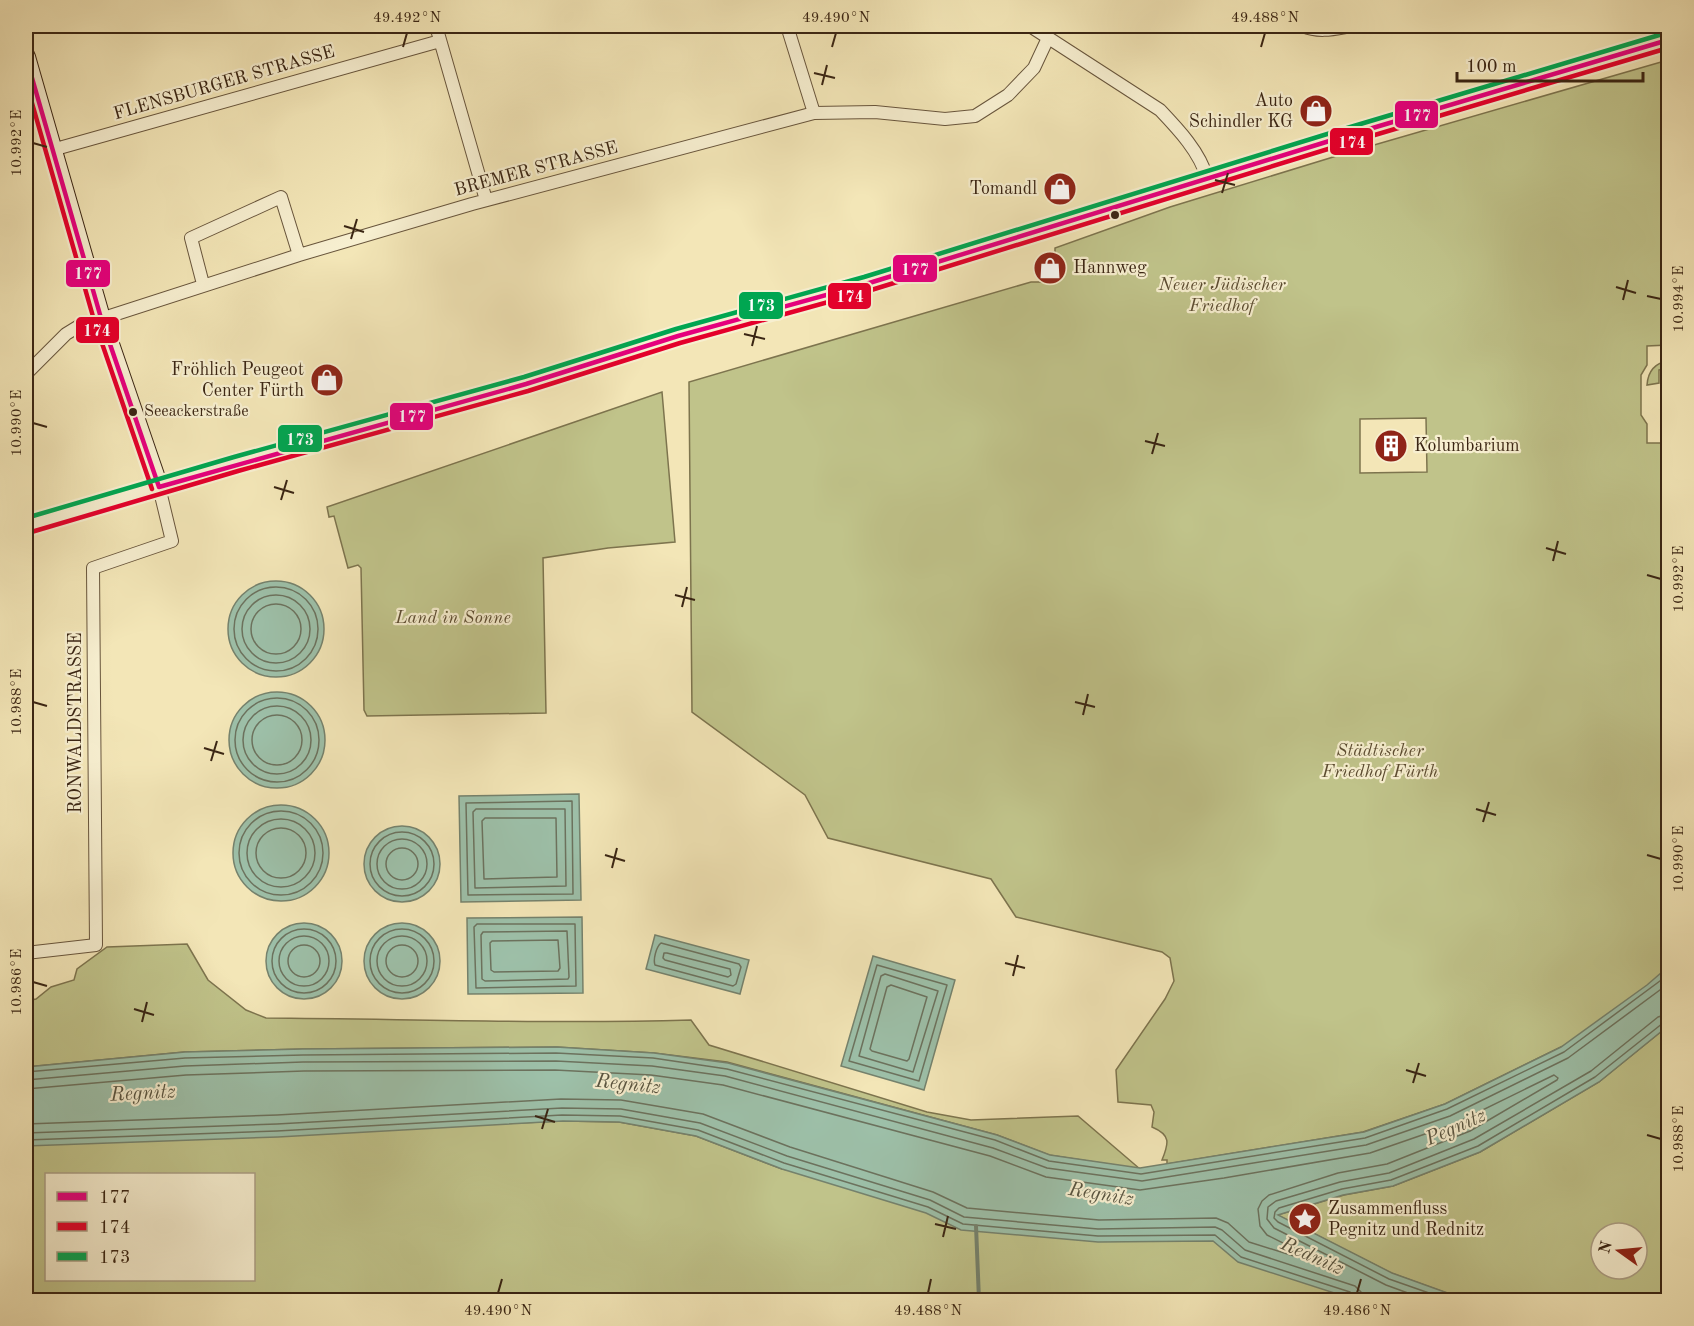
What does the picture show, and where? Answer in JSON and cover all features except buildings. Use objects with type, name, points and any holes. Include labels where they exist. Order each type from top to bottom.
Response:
[{"type":"main road","points":[[26,526],[526,384],[678,336],[989,247],[1207,178],[1668,40]]},
{"type":"main road","points":[[26,57],[101,318],[159,487]]},
{"type":"street","points":[[436,26],[486,200]]},
{"type":"street","points":[[787,26],[814,113]]},
{"type":"street","points":[[1030,26],[1160,110],[1177,128],[1207,178]]},
{"type":"street","points":[[1303,26],[1328,31],[1351,26]]},
{"type":"street","name":"BREMER STRASSE","points":[[26,374],[66,334],[79,326],[203,284],[486,200],[814,113],[875,112],[945,120],[975,116],[1008,95],[1034,68],[1048,38]]},
{"type":"street","name":"FLENSBURGER STRASSE","points":[[52,150],[440,42]]},
{"type":"street","points":[[203,284],[191,238],[281,197],[299,255]]},
{"type":"street","name":"RONWALDSTRASSE","points":[[26,953],[96,945],[93,568],[172,541],[159,487]]},
{"type":"green space","name":"Städtischer Friedhof Fürth","points":[[1668,60],[1668,345],[1647,346],[1647,365],[1641,375],[1641,415],[1647,424],[1647,443],[1668,443],[1668,1003],[1561,1047],[1445,1104],[1363,1132],[1167,1164],[1167,1160],[1162,1160],[1167,1140],[1163,1133],[1152,1127],[1154,1112],[1151,1105],[1118,1102],[1116,1070],[1165,999],[1174,981],[1170,958],[1162,952],[1016,917],[991,879],[828,838],[805,795],[692,712],[689,382],[1031,282],[1044,282],[1044,254],[1055,253],[1055,248],[1170,207],[1343,154]],"holes":[[[1426,418],[1427,472],[1360,473],[1360,419]]]},
{"type":"green space","points":[[1668,361],[1668,369],[1659,370],[1659,383],[1647,385],[1653,368]]},
{"type":"green space","name":"Land in Sonne","points":[[662,392],[675,542],[608,548],[543,558],[546,713],[367,716],[364,710],[361,568],[358,565],[348,568],[334,516],[329,517],[327,507]]},
{"type":"green space","points":[[187,944],[208,980],[246,1010],[266,1018],[691,1020],[709,1045],[927,1112],[971,1120],[1078,1116],[1140,1169],[1049,1155],[997,1135],[727,1062],[654,1053],[557,1047],[303,1049],[184,1052],[26,1067],[26,1001],[36,999],[51,987],[74,980],[77,969],[107,947]]},
{"type":"green space","points":[[1668,1026],[1668,1300],[1466,1300],[1391,1273],[1277,1215],[1344,1195],[1393,1186],[1480,1152],[1599,1082]]},
{"type":"green space","points":[[563,1121],[619,1122],[696,1136],[782,1169],[1213,1240],[1320,1287],[1356,1300],[26,1300],[26,1145]]},
{"type":"water","points":[[276,581],[294,585],[310,595],[320,611],[324,629],[320,647],[310,663],[294,673],[276,677],[258,673],[242,663],[232,647],[228,629],[232,611],[242,595],[258,585]]},
{"type":"water","points":[[277,692],[295,696],[311,706],[321,722],[325,740],[321,758],[311,774],[295,784],[277,788],[259,784],[243,774],[233,758],[229,740],[233,722],[243,706],[259,696]]},
{"type":"water","points":[[579,794],[581,900],[461,902],[459,796]]},
{"type":"water","points":[[281,805],[299,809],[315,819],[325,835],[329,853],[325,871],[315,887],[299,897],[281,901],[263,897],[247,887],[237,871],[233,853],[237,835],[247,819],[263,809]]},
{"type":"water","points":[[395,826],[409,826],[423,832],[434,843],[440,857],[437,879],[429,891],[409,902],[395,902],[381,896],[370,885],[364,871],[364,857],[370,843],[381,832]]},
{"type":"water","points":[[582,917],[583,993],[468,994],[467,918]]},
{"type":"water","points":[[297,923],[311,923],[325,929],[336,940],[342,954],[339,976],[331,988],[311,999],[297,999],[283,993],[272,982],[266,968],[266,954],[272,940],[283,929]]},
{"type":"water","points":[[395,923],[409,923],[423,929],[434,940],[440,954],[437,976],[429,988],[409,999],[395,999],[381,993],[370,982],[364,968],[364,954],[370,940],[381,929]]},
{"type":"water","points":[[655,935],[749,960],[740,994],[646,969]]},
{"type":"water","points":[[873,956],[955,980],[924,1090],[841,1066]]},
{"type":"water","points":[[1668,967],[1668,1026],[1599,1082],[1480,1152],[1393,1186],[1343,1195],[1278,1215],[1392,1273],[1467,1300],[1356,1300],[1238,1262],[1213,1241],[1098,1242],[961,1230],[926,1213],[782,1169],[696,1136],[619,1122],[563,1121],[278,1137],[26,1146],[26,1067],[185,1052],[556,1047],[654,1053],[728,1063],[997,1135],[1050,1155],[1140,1168],[1364,1132],[1445,1104],[1561,1047],[1647,985]]},
{"type":"waterway","points":[[976,1226],[979,1300]]},
{"type":"transit line","name":"173","points":[[26,518],[234,457],[524,377],[676,329],[864,277],[1337,131],[1666,33]]},
{"type":"transit line","name":"177","points":[[159,487],[526,384],[678,336],[866,284],[1339,138],[1668,40]]},
{"type":"transit line","name":"174","points":[[28,533],[238,471],[528,391],[680,343],[868,291],[1341,145],[1668,48]]},
{"type":"transit line","name":"177","points":[[26,57],[101,318],[159,487]]},
{"type":"transit line","name":"174","points":[[26,82],[94,320],[152,489]]},
{"type":"place","name":"Auto Schindler KG","points":[[1316,111]]},
{"type":"place","name":"Tomandl","points":[[1060,189]]},
{"type":"place","name":"Hannweg","points":[[1050,268]]},
{"type":"place","name":"Fröhlich Peugeot Center Fürth","points":[[327,380]]},
{"type":"place","name":"Seeackerstraße","points":[[133,412]]},
{"type":"place","name":"Kolumbarium","points":[[1391,446]]},
{"type":"place","name":"Zusammenfluss Pegnitz und Rednitz","points":[[1305,1219]]},
{"type":"park label","name":"Neuer Jüdischer Friedhof","points":[[1222,295]]},
{"type":"water label","name":"Regnitz","points":[[628,1085]]},
{"type":"water label","name":"Regnitz","points":[[143,1094]]},
{"type":"water label","name":"Pegnitz","points":[[1456,1128]]},
{"type":"water label","name":"Regnitz","points":[[1101,1195]]},
{"type":"water label","name":"Rednitz","points":[[1312,1257]]}]
